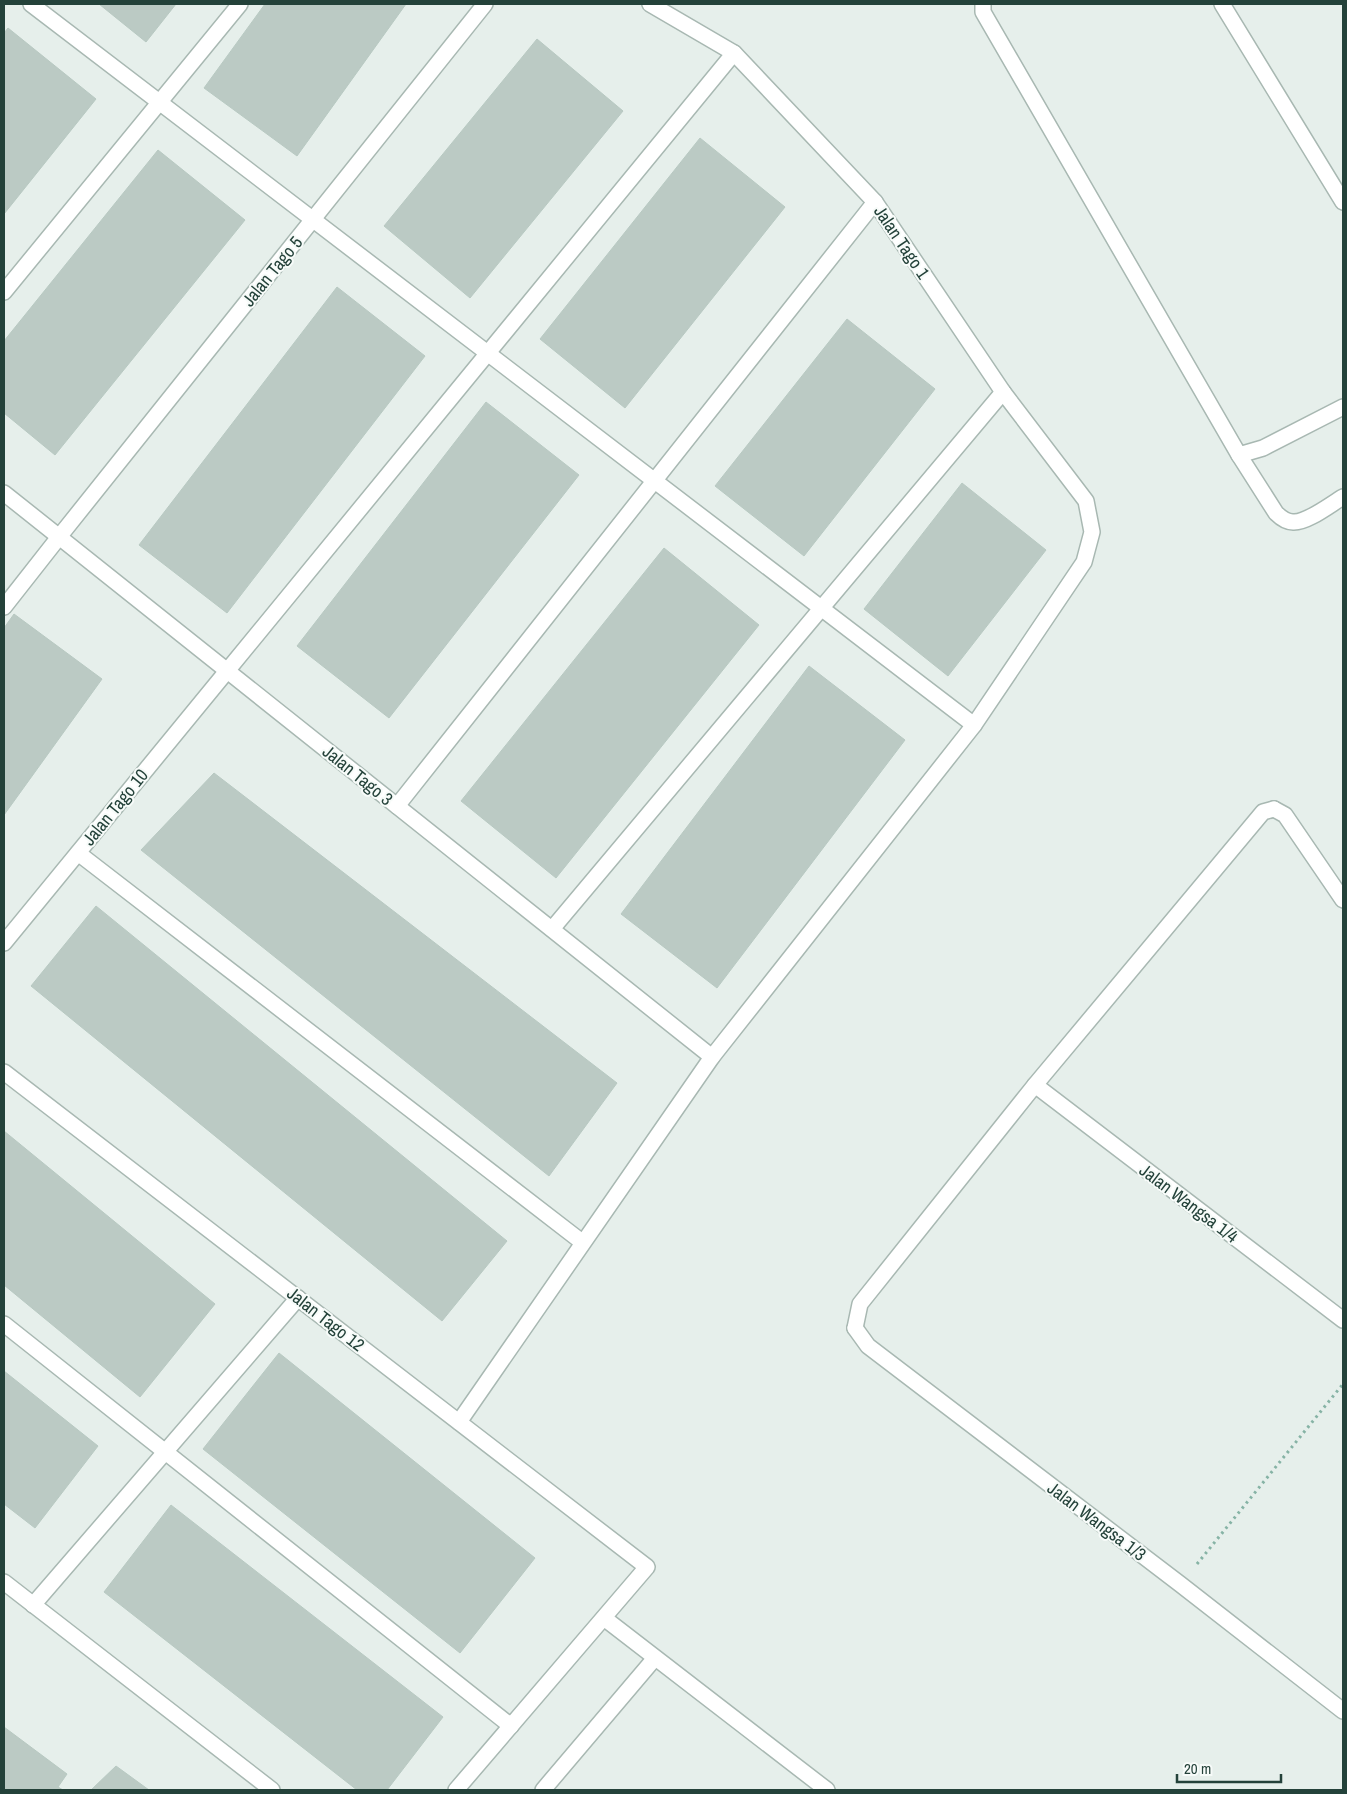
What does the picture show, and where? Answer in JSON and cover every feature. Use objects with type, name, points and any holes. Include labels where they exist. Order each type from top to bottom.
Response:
[{"type":"street","points":[[30,4],[974,725],[712,1057],[459,1422]]},
{"type":"street","points":[[4,292],[240,4]]},
{"type":"street","name":"Jalan Tago 5","points":[[4,607],[485,4]]},
{"type":"street","name":"Jalan Tago 1","points":[[650,4],[734,53],[875,202],[1003,392],[1086,501],[1092,532],[1084,562],[974,725]]},
{"type":"street","points":[[982,4],[984,12],[1239,455],[1276,513],[1284,520],[1294,523],[1304,520],[1343,497]]},
{"type":"street","points":[[1222,4],[1343,202]]},
{"type":"street","name":"Jalan Tago 10","points":[[4,944],[734,53]]},
{"type":"street","points":[[396,806],[875,202]]},
{"type":"street","points":[[552,929],[1003,392]]},
{"type":"street","points":[[1239,455],[1263,448],[1343,407]]},
{"type":"street","name":"Jalan Tago 3","points":[[4,493],[712,1057]]},
{"type":"street","points":[[1035,1085],[1263,812],[1274,809],[1285,815],[1343,900]]},
{"type":"street","points":[[78,853],[582,1242]]},
{"type":"street","name":"Jalan Tago 12","points":[[4,1072],[648,1567],[604,1618]]},
{"type":"street","name":"Jalan Wangsa 1/4","points":[[1035,1085],[1343,1320]]},
{"type":"street","name":"Jalan Wangsa 1/3","points":[[1035,1085],[860,1304],[855,1328],[868,1346],[1343,1711]]},
{"type":"street","points":[[33,1605],[298,1298]]},
{"type":"street","points":[[4,1324],[511,1726]]},
{"type":"street","points":[[4,1582],[272,1790]]},
{"type":"street","points":[[456,1790],[604,1618],[827,1790]]},
{"type":"street","points":[[543,1790],[655,1658]]},
{"type":"path","points":[[1180,1584],[1343,1384]]},
{"type":"building","points":[[99,4],[176,4],[146,42]]},
{"type":"building","points":[[265,4],[406,4],[297,156],[204,88]]},
{"type":"building","points":[[8,28],[96,99],[4,214],[4,33]]},
{"type":"building","points":[[537,39],[623,111],[470,298],[384,226]]},
{"type":"building","points":[[700,138],[785,207],[625,408],[540,339]]},
{"type":"building","points":[[158,150],[245,220],[55,455],[4,413],[4,341]]},
{"type":"building","points":[[337,287],[425,356],[227,613],[139,545]]},
{"type":"building","points":[[847,319],[935,389],[804,556],[715,486]]},
{"type":"building","points":[[486,402],[579,475],[389,718],[297,646]]},
{"type":"building","points":[[962,483],[1046,550],[948,676],[864,609]]},
{"type":"building","points":[[664,548],[759,625],[556,878],[461,801]]},
{"type":"building","points":[[14,614],[102,679],[4,815],[4,628]]},
{"type":"building","points":[[809,666],[905,740],[717,988],[621,914]]},
{"type":"building","points":[[214,773],[617,1083],[549,1176],[141,850]]},
{"type":"building","points":[[96,906],[507,1241],[442,1321],[31,986]]},
{"type":"building","points":[[4,1131],[215,1304],[140,1397],[4,1285]]},
{"type":"building","points":[[279,1353],[535,1558],[460,1653],[203,1449]]},
{"type":"building","points":[[4,1371],[98,1446],[35,1528],[4,1504]]},
{"type":"building","points":[[171,1505],[443,1717],[387,1790],[357,1790],[104,1592]]},
{"type":"building","points":[[4,1727],[67,1774],[58,1787],[63,1790],[4,1790]]},
{"type":"building","points":[[116,1766],[149,1790],[91,1790]]}]
